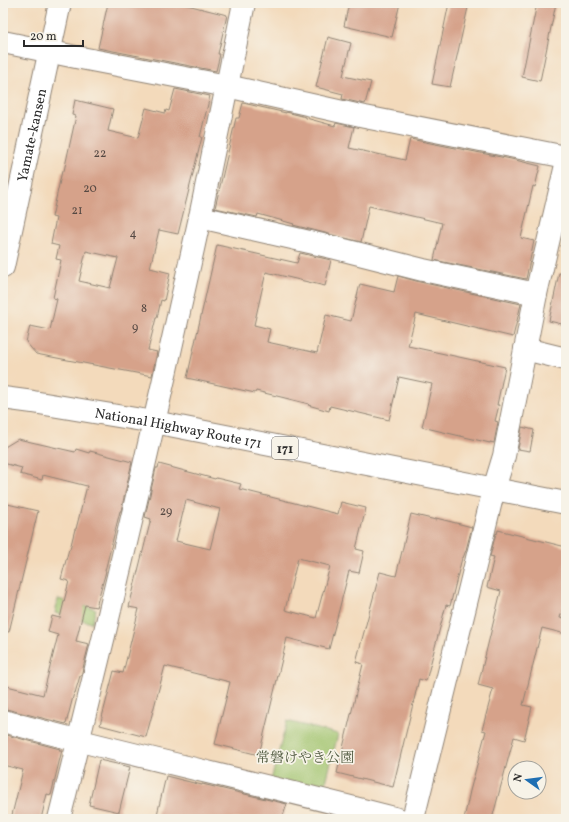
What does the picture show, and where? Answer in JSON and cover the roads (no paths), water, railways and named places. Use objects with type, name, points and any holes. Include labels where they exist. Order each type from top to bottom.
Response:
[{"type":"main road","name":"Yamate-kansen","points":[[3,267],[60,3]]},
{"type":"main road","points":[[59,819],[147,456],[200,217],[244,3]]},
{"type":"main road","points":[[3,42],[227,86],[365,117],[566,157]]},
{"type":"main road","points":[[413,819],[494,489],[504,456],[536,294],[566,165]]},
{"type":"main road","points":[[200,217],[328,246],[423,270],[536,294]]},
{"type":"main road","points":[[525,349],[566,359]]},
{"type":"main road","name":"National Highway Route 171","points":[[3,398],[154,422],[566,503]]},
{"type":"main road","points":[[3,721],[78,741],[322,799],[398,819]]},
{"type":"park label","name":"常磐けやき公園","points":[[305,757]]}]
